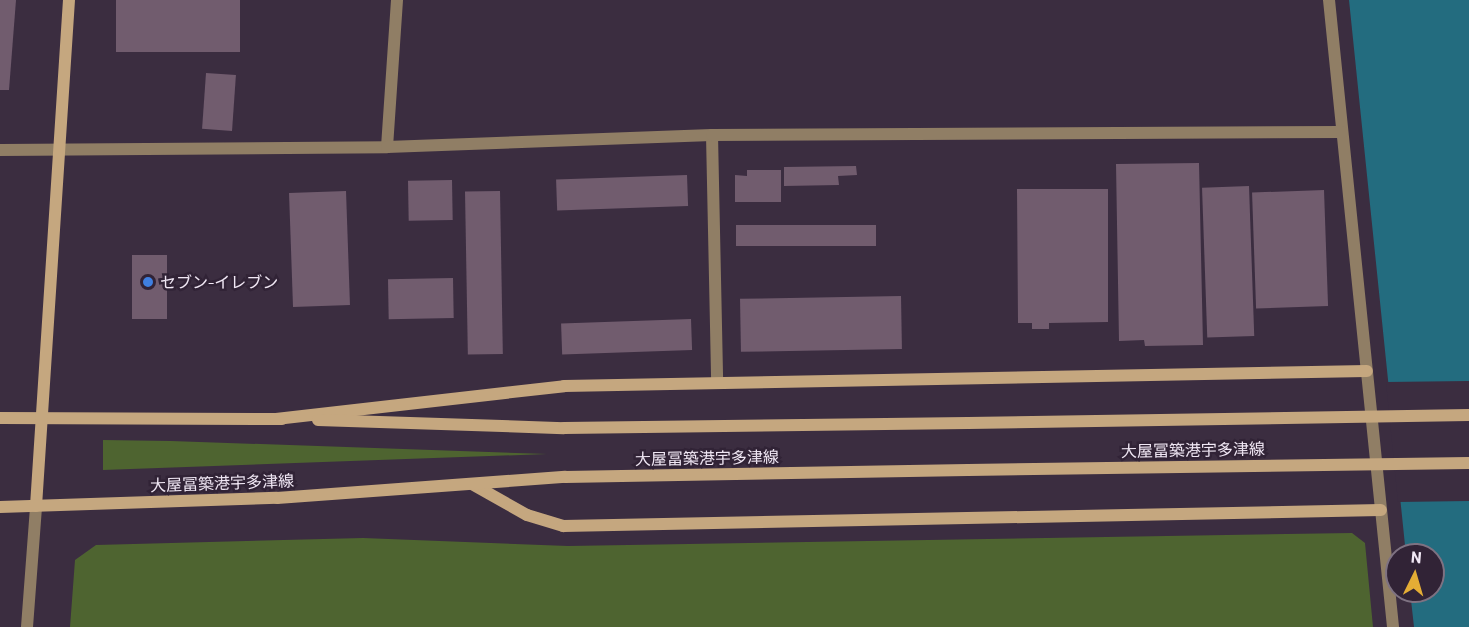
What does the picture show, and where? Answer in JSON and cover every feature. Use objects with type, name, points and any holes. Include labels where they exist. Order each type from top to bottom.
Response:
[{"type":"main road","points":[[36,506],[69,0]]},
{"type":"main road","points":[[276,419],[564,386],[1367,371]]},
{"type":"main road","name":"大屋冨築港宇多津線","points":[[0,418],[276,419],[564,428],[1469,415]]},
{"type":"main road","name":"大屋冨築港宇多津線","points":[[0,507],[277,498],[565,477],[1469,462]]},
{"type":"main road","points":[[472,483],[527,515],[563,526],[1381,510]]},
{"type":"street","points":[[387,147],[397,0]]},
{"type":"street","points":[[1329,0],[1394,627]]},
{"type":"street","points":[[0,150],[387,147],[712,135],[1342,132]]},
{"type":"street","points":[[712,135],[717,382]]},
{"type":"street","points":[[27,627],[36,506]]},
{"type":"green space","points":[[103,440],[171,441],[547,454],[103,470]]},
{"type":"green space","points":[[1352,533],[1365,543],[1373,627],[70,627],[75,560],[96,545],[363,538],[568,546]]},
{"type":"water","points":[[1349,0],[1469,0],[1469,627],[1414,627],[1411,603],[1445,603],[1445,543],[1405,543]]},
{"type":"pier","points":[[1469,381],[1469,501],[1398,502],[1386,382]]},
{"type":"building","points":[[0,0],[16,0],[9,90],[0,90]]},
{"type":"building","points":[[116,0],[240,0],[240,52],[116,52]]},
{"type":"building","points":[[206,73],[236,75],[232,131],[202,129]]},
{"type":"building","points":[[1199,163],[1203,345],[1145,346],[1144,340],[1119,341],[1116,164]]},
{"type":"building","points":[[856,166],[857,175],[838,176],[839,185],[784,186],[784,167]]},
{"type":"building","points":[[747,170],[781,170],[781,202],[735,202],[735,175],[747,176]]},
{"type":"building","points":[[687,175],[688,206],[557,211],[556,180]]},
{"type":"building","points":[[452,180],[453,220],[409,221],[408,181]]},
{"type":"building","points":[[1249,186],[1254,336],[1207,338],[1202,188]]},
{"type":"building","points":[[1017,189],[1108,189],[1108,322],[1049,323],[1049,329],[1032,329],[1032,323],[1018,323]]},
{"type":"building","points":[[1324,190],[1328,306],[1256,308],[1252,193]]},
{"type":"building","points":[[346,191],[350,305],[293,307],[289,193]]},
{"type":"building","points":[[500,191],[503,354],[468,355],[465,192]]},
{"type":"building","points":[[736,225],[876,225],[876,246],[736,246]]},
{"type":"building","points":[[132,255],[167,255],[167,319],[132,319]]},
{"type":"building","points":[[453,278],[454,318],[389,319],[388,279]]},
{"type":"building","points":[[901,296],[902,349],[741,352],[740,299]]},
{"type":"building","points":[[691,319],[692,350],[562,355],[561,324]]},
{"type":"place","name":"セブン-イレブン","points":[[148,282]]}]
